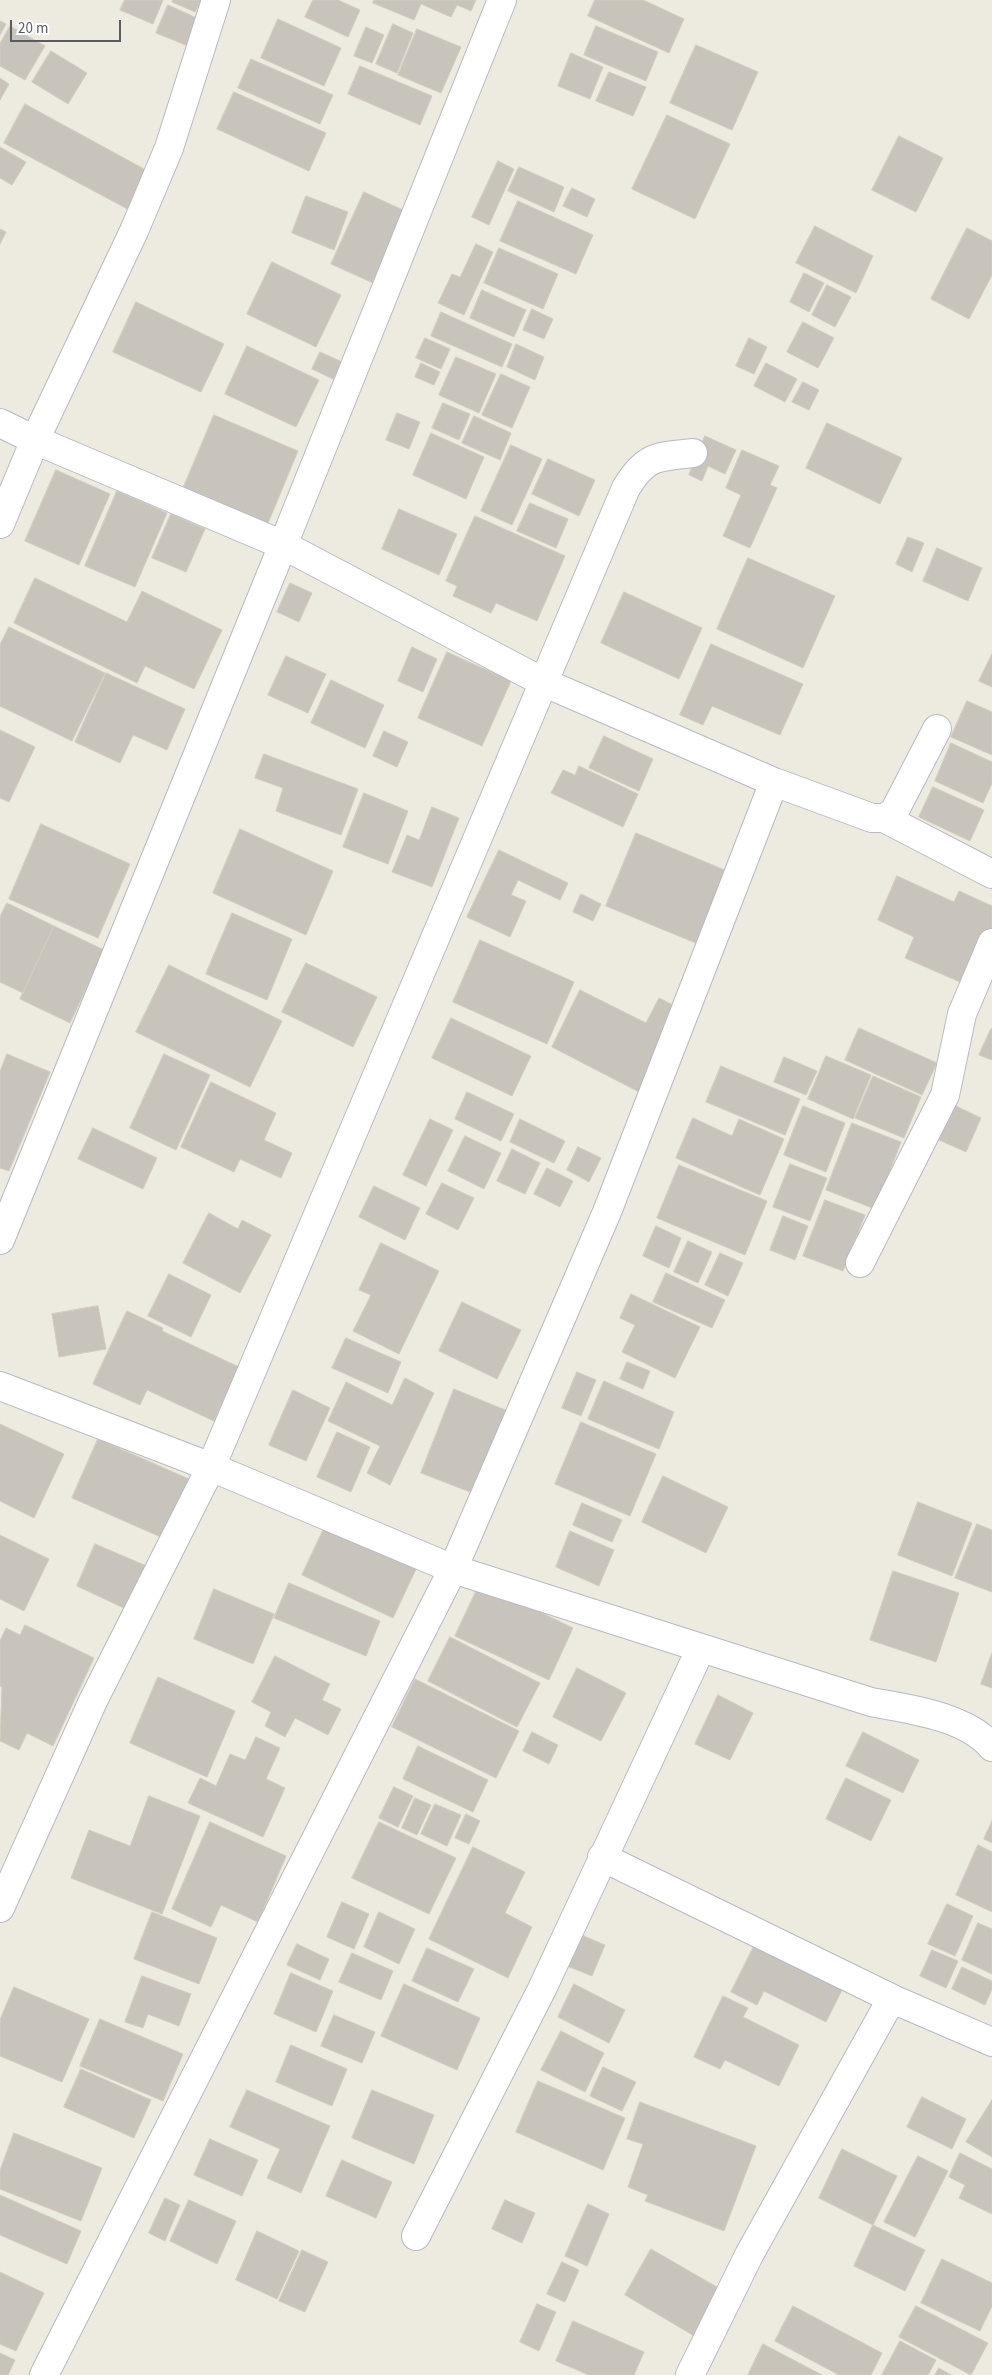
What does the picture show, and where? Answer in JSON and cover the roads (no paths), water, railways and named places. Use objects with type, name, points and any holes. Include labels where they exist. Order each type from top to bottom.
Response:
[{"type":"street","points":[[0,524],[35,440],[134,231],[169,148],[216,0]]},
{"type":"street","points":[[0,1240],[283,545],[502,0]]},
{"type":"street","points":[[0,422],[35,440],[283,545],[545,682],[774,782],[872,818],[884,818],[992,874]]},
{"type":"street","points":[[0,1908],[93,1701],[211,1467],[626,488],[633,477],[657,456],[693,453]]},
{"type":"street","points":[[884,818],[894,812],[936,729]]},
{"type":"street","points":[[44,2375],[454,1569],[607,1212],[774,782]]},
{"type":"street","points":[[860,1263],[946,1095],[962,1014],[992,943]]},
{"type":"street","points":[[0,1386],[211,1467],[454,1569],[871,1702],[928,1713],[949,1720],[969,1730],[992,1747]]},
{"type":"street","points":[[416,2236],[542,1989],[701,1648]]},
{"type":"street","points":[[602,1857],[897,2001],[992,2042]]},
{"type":"street","points":[[690,2375],[749,2255],[887,2007],[897,2001]]}]
